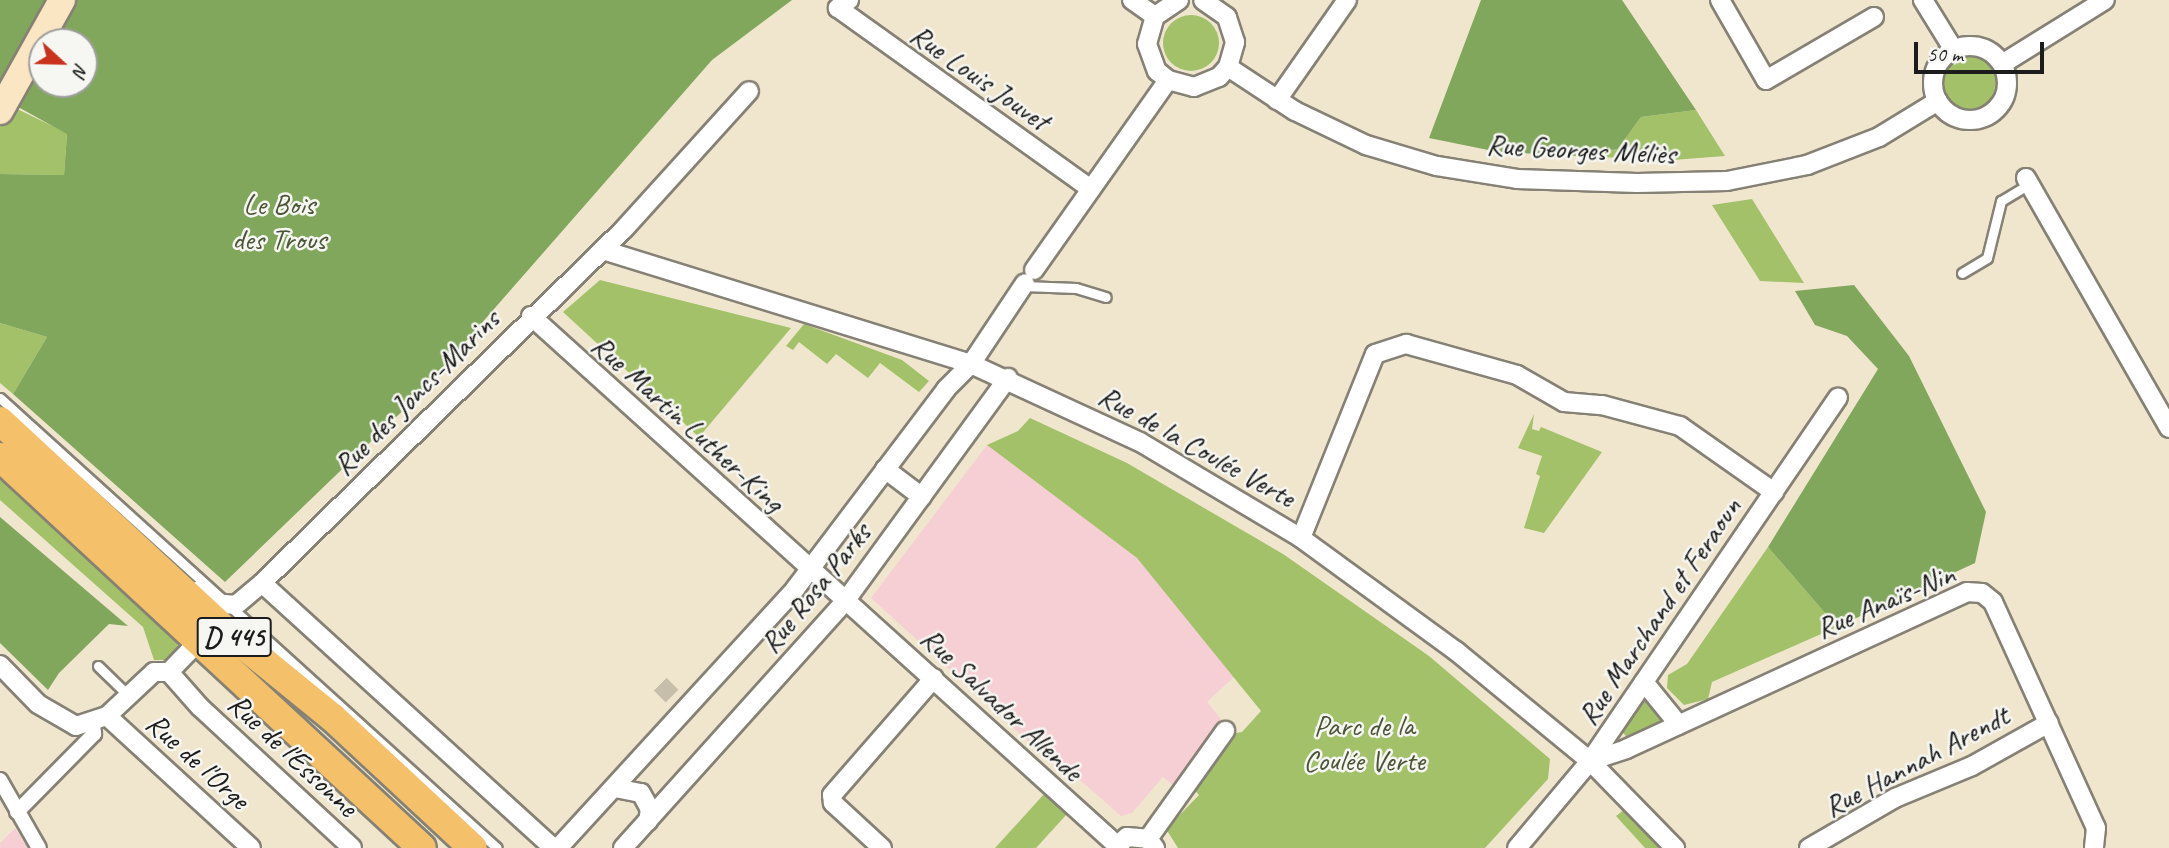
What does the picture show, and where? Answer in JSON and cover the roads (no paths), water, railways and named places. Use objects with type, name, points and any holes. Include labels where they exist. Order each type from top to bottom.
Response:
[{"type":"main road","points":[[2,107],[62,0]]},
{"type":"main road","name":"D 445","points":[[0,421],[226,631],[332,717],[474,848]]},
{"type":"main road","name":"D 445","points":[[0,457],[196,644],[422,848]]},
{"type":"main road","points":[[348,781],[413,822],[442,848]]},
{"type":"street","points":[[1132,0],[1155,16]]},
{"type":"street","points":[[1179,0],[1155,16],[1149,29],[1150,58],[1168,80],[1194,87],[1219,77],[1228,67],[1236,41],[1227,17],[1215,2]]},
{"type":"street","points":[[1277,100],[1348,0]]},
{"type":"street","points":[[1720,0],[1766,80],[1874,17]]},
{"type":"street","points":[[1923,0],[1954,50]]},
{"type":"street","points":[[2002,64],[2105,0]]},
{"type":"street","name":"Rue Louis Jouvet","points":[[843,4],[1091,189]]},
{"type":"street","points":[[1975,46],[2002,64],[2007,86],[1990,114],[1967,120],[1955,117],[1938,101],[1934,78],[1937,66],[1954,50],[1975,46]]},
{"type":"street","name":"Rue Georges Méliès","points":[[1228,67],[1277,100],[1341,135],[1437,166],[1517,178],[1637,183],[1727,181],[1807,165],[1879,137],[1938,101]]},
{"type":"street","name":"Rue Rosa Parks","points":[[556,848],[615,788],[810,568],[885,469],[971,364],[1027,279],[1168,80]]},
{"type":"street","name":"Rue des Joncs-Marins","points":[[227,604],[236,605],[262,583],[531,316],[603,250],[750,91]]},
{"type":"street","points":[[2027,181],[2169,428]]},
{"type":"street","name":"Rue de la Coulée Verte","points":[[603,250],[971,364],[1008,378],[1140,442],[1301,538],[1456,651],[1590,761],[1675,848]]},
{"type":"street","name":"Rue Martin Luther-King","points":[[531,316],[846,600]]},
{"type":"street","points":[[1301,538],[1375,354],[1406,344],[1517,375],[1564,402],[1602,405],[1680,426],[1774,492]]},
{"type":"street","name":"Rue Rosa Parks","points":[[623,848],[846,600],[1008,378]]},
{"type":"street","name":"Rue Marchand et Feraoun","points":[[1517,848],[1590,761],[1838,398]]},
{"type":"street","points":[[885,469],[922,497]]},
{"type":"street","points":[[96,510],[214,603],[227,604]]},
{"type":"street","points":[[262,583],[556,848]]},
{"type":"street","name":"Rue Anaïs-Nin","points":[[1590,761],[1679,725],[1967,592],[1982,593],[1993,602],[2096,828],[2095,848]]},
{"type":"street","name":"Rue Salvador Allende","points":[[846,600],[1119,847]]},
{"type":"street","points":[[17,812],[94,734],[92,722],[129,696],[154,672],[169,672],[196,644]]},
{"type":"street","name":"Rue de l'Orge","points":[[0,665],[37,704],[92,722],[251,848]]},
{"type":"street","name":"Rue de l'Essonne","points":[[169,672],[200,707],[352,848]]},
{"type":"street","points":[[882,848],[833,803],[832,795],[934,678]]},
{"type":"street","points":[[1644,682],[1679,725]]},
{"type":"street","name":"Rue Hannah Arendt","points":[[1809,848],[1895,797],[1972,766],[2049,723]]},
{"type":"street","points":[[1119,847],[1128,837],[1152,844],[1225,731]]},
{"type":"street","points":[[0,780],[39,848]]},
{"type":"street","points":[[615,788],[641,793],[650,809],[648,821]]},
{"type":"lane","points":[[1962,273],[1987,258],[2001,201],[2027,181]]},
{"type":"lane","points":[[1027,279],[1076,288],[1106,297]]},
{"type":"lane","points":[[0,398],[497,848]]},
{"type":"lane","points":[[98,666],[129,696]]},
{"type":"tunnel","points":[[660,684],[672,696]]},
{"type":"park label","name":"Le Bois des Trous","points":[[279,221]]},
{"type":"park label","name":"Parc de la Coulée Verte","points":[[1364,742]]}]
